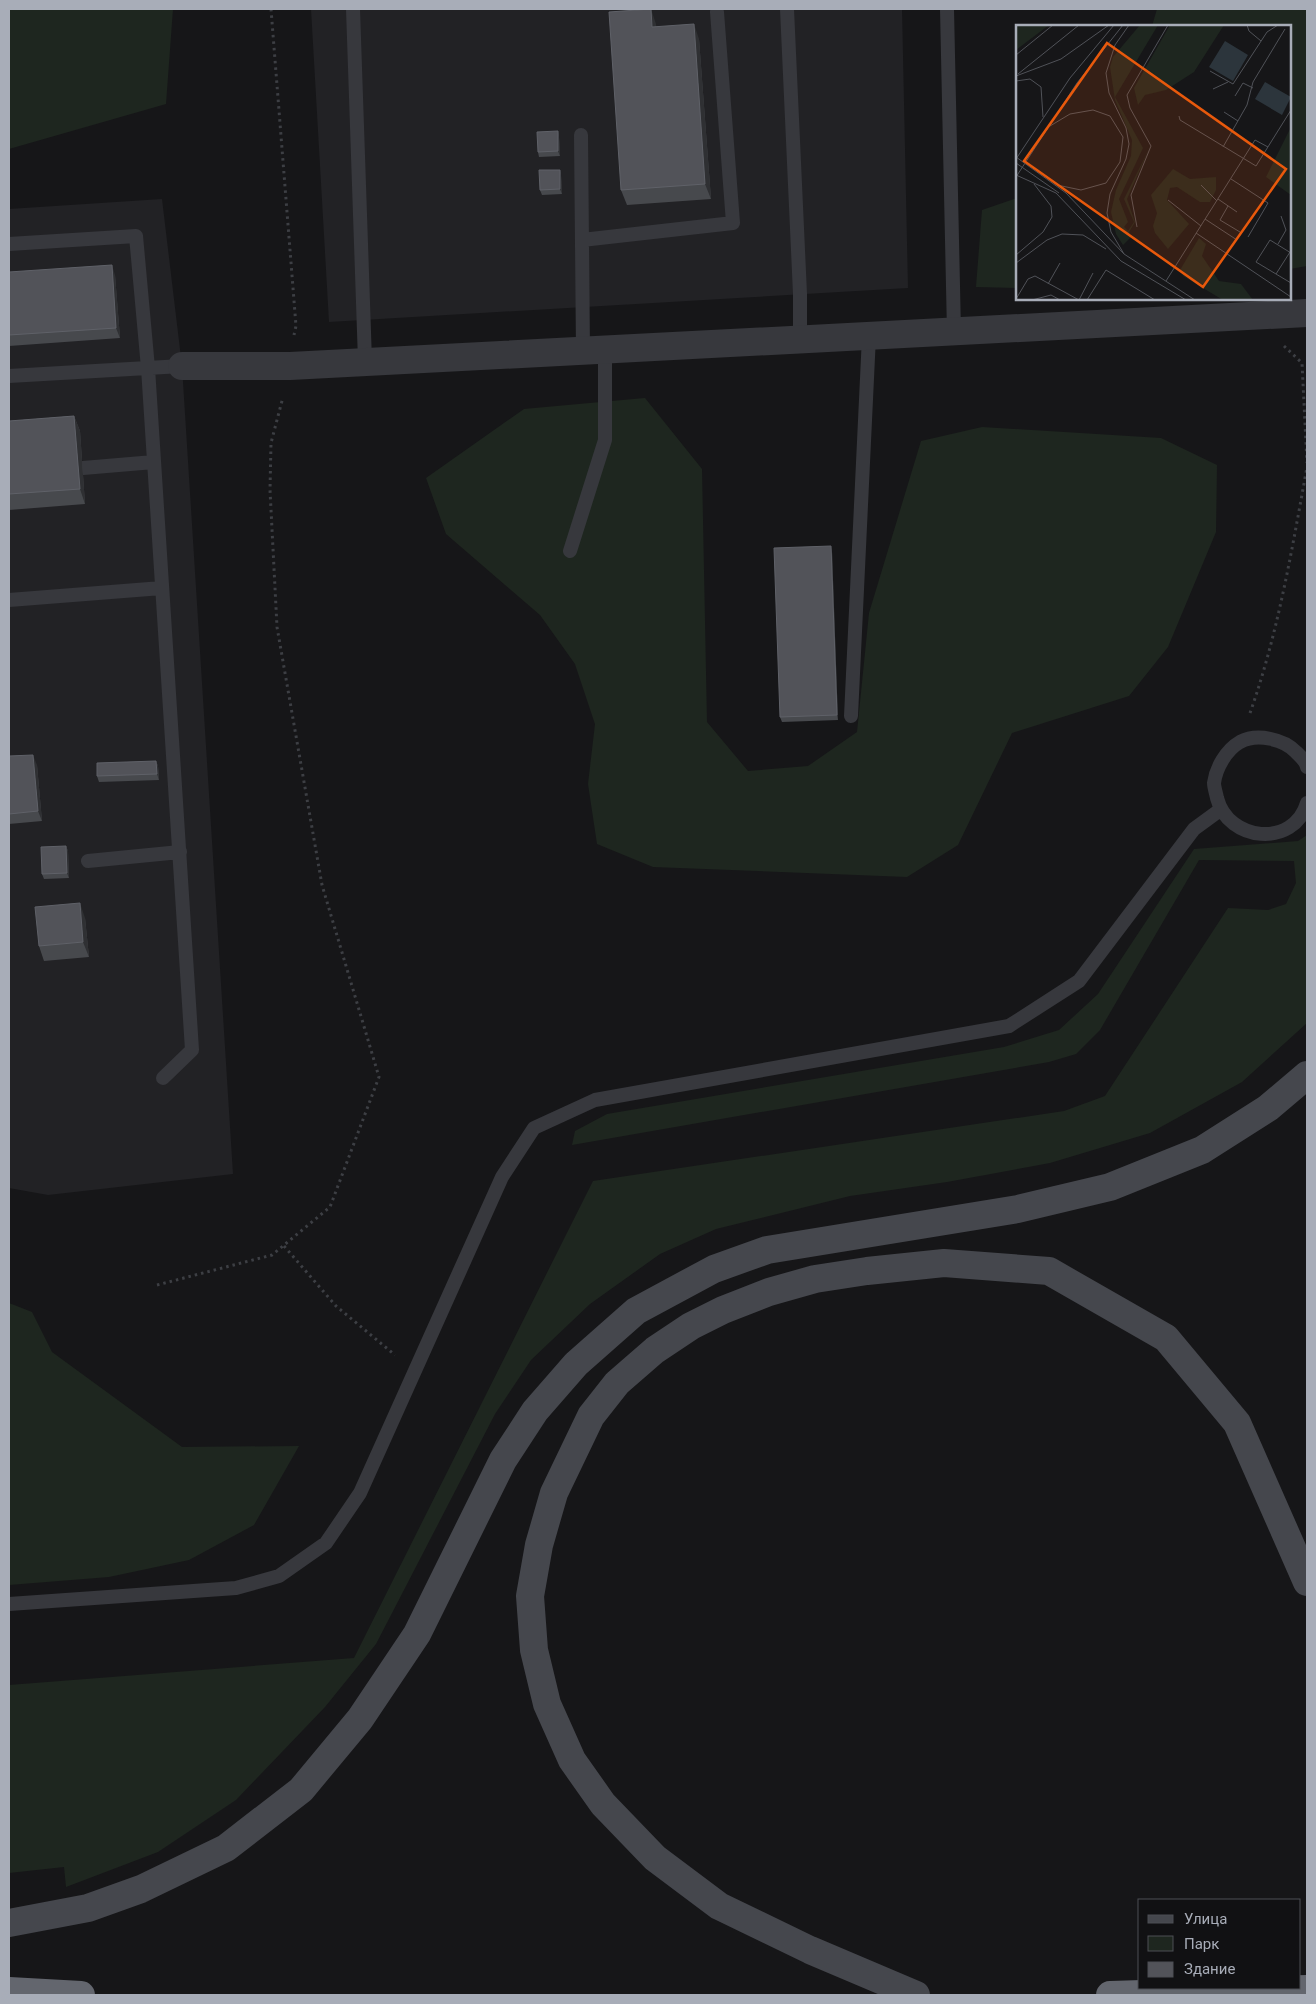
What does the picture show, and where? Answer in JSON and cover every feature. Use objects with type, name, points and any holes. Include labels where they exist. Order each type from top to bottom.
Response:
[{"type":"highway","points":[[1110,1995],[1307,1989]]},
{"type":"highway","points":[[9,1991],[81,1995]]},
{"type":"street","points":[[182,366],[290,366],[1307,313]]},
{"type":"street","points":[[9,1922],[88,1908],[141,1889],[226,1848],[302,1790],[360,1720],[417,1634],[503,1460],[535,1411],[576,1364],[636,1312],[714,1269],[767,1250],[1018,1209],[1110,1187],[1202,1150],[1268,1108],[1307,1075]]},
{"type":"street","points":[[916,1995],[810,1950],[719,1906],[655,1858],[603,1804],[572,1760],[547,1704],[534,1650],[530,1596],[539,1545],[554,1493],[591,1416],[617,1383],[655,1350],[691,1326],[723,1310],[769,1292],[815,1279],[867,1271],[944,1263],[1049,1271],[1166,1338],[1237,1423],[1307,1582]]},
{"type":"lane","points":[[352,9],[365,361]]},
{"type":"lane","points":[[787,9],[800,294],[800,339]]},
{"type":"lane","points":[[948,9],[954,332]]},
{"type":"lane","points":[[582,240],[733,223],[717,12]]},
{"type":"lane","points":[[570,551],[605,440],[582,240],[581,135]]},
{"type":"lane","points":[[9,244],[136,236],[148,368],[192,1050],[163,1078]]},
{"type":"lane","points":[[851,716],[870,336]]},
{"type":"lane","points":[[9,376],[182,366]]},
{"type":"lane","points":[[82,468],[154,462]]},
{"type":"lane","points":[[9,600],[162,588]]},
{"type":"lane","points":[[1307,767],[1306,763],[1289,745],[1265,737],[1240,742],[1222,760],[1214,784],[1220,810],[1237,827],[1261,835],[1286,830],[1304,812],[1307,803]]},
{"type":"lane","points":[[9,1604],[236,1588],[279,1576],[326,1543],[360,1494],[502,1177],[534,1128],[595,1100],[1010,1026],[1079,981],[1194,829],[1220,810]]},
{"type":"lane","points":[[88,861],[180,852]]},
{"type":"path","points":[[157,1284],[272,1255],[330,1207],[379,1078],[322,885],[277,627],[270,490],[271,443],[290,366],[296,326],[270,9]]},
{"type":"path","points":[[1240,742],[1264,673],[1296,528],[1307,465],[1302,363],[1280,342]]},
{"type":"path","points":[[284,1246],[336,1306],[415,1371]]},
{"type":"shaded area","points":[[311,9],[902,9],[908,288],[329,322]]},
{"type":"shaded area","points":[[162,199],[182,366],[233,1174],[48,1195],[9,1188],[9,209]]},
{"type":"green space","points":[[9,9],[173,9],[166,104],[9,149]]},
{"type":"green space","points":[[1157,9],[1307,9],[1307,266],[1291,269],[1291,25],[1152,25]]},
{"type":"green space","points":[[1016,198],[1016,288],[976,287],[982,210]]},
{"type":"green space","points":[[645,398],[702,469],[707,722],[748,771],[808,766],[857,732],[869,613],[921,441],[982,427],[1161,438],[1217,465],[1216,532],[1168,647],[1129,696],[1012,733],[958,845],[907,877],[653,867],[597,844],[588,784],[595,724],[575,664],[540,615],[446,534],[426,478],[524,409]]},
{"type":"green space","points":[[1307,835],[1307,1023],[1242,1082],[1150,1133],[1050,1163],[947,1182],[850,1196],[716,1229],[660,1254],[590,1304],[531,1360],[495,1414],[376,1644],[325,1707],[236,1800],[158,1852],[66,1887],[64,1867],[9,1873],[9,1685],[354,1658],[593,1181],[1064,1111],[1105,1096],[1228,908],[1268,910],[1286,904],[1296,883],[1294,861],[1199,860],[1100,1030],[1076,1054],[1049,1062],[572,1145],[575,1131],[607,1114],[1004,1047],[1059,1030],[1098,994],[1194,849],[1298,841]]},
{"type":"green space","points":[[9,1303],[32,1312],[52,1352],[182,1447],[299,1446],[254,1525],[189,1560],[109,1577],[9,1585]]},
{"type":"building","points":[[651,9],[652,27],[694,24],[705,184],[621,190],[609,12]]},
{"type":"building","points":[[558,131],[558,151],[538,152],[537,132]]},
{"type":"building","points":[[539,170],[560,170],[560,189],[540,190]]},
{"type":"building","points":[[112,265],[116,328],[9,335],[9,272]]},
{"type":"building","points":[[74,416],[80,489],[9,494],[9,421]]},
{"type":"building","points":[[831,546],[837,715],[780,717],[774,548]]},
{"type":"building","points":[[33,755],[38,811],[9,814],[9,756]]},
{"type":"building","points":[[156,761],[157,774],[97,776],[97,763]]},
{"type":"building","points":[[66,846],[67,873],[42,874],[41,847]]},
{"type":"building","points":[[80,903],[83,942],[39,946],[35,907]]}]
